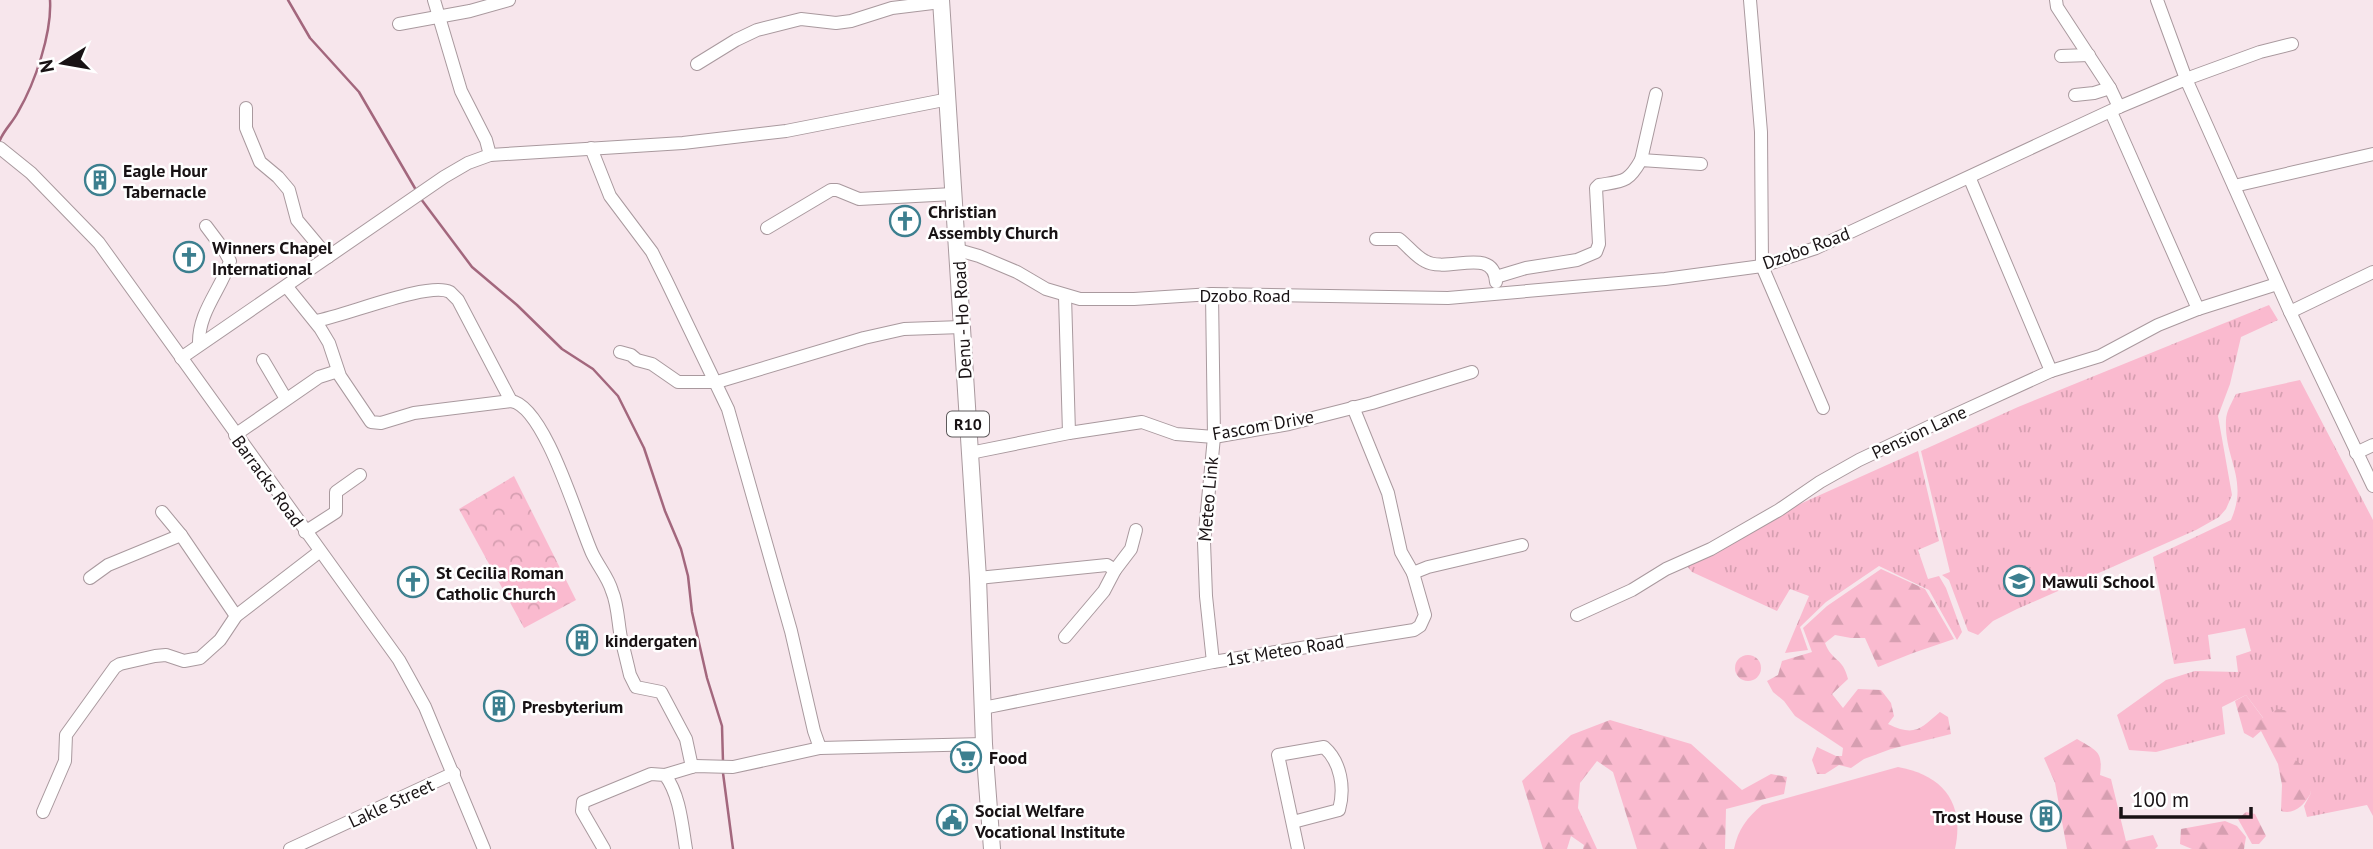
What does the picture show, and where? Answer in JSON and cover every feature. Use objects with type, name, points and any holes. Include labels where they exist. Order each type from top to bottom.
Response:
[{"type":"main road","name":"Denu - Ho Road","points":[[941,1],[978,578],[984,744],[992,849]]},
{"type":"street","points":[[434,0],[461,91],[486,140],[490,155]]},
{"type":"street","points":[[399,24],[440,18],[509,0]]},
{"type":"street","points":[[1750,0],[1760,132],[1762,266],[1823,408]]},
{"type":"street","points":[[2056,0],[2057,7],[2110,88],[2115,110],[2198,309]]},
{"type":"street","points":[[2158,0],[2186,79],[2277,284],[2373,486]]},
{"type":"street","points":[[697,64],[757,30],[789,21],[807,18],[820,22],[844,22],[892,8],[941,1]]},
{"type":"street","name":"Dzobo Road","points":[[958,250],[1004,267],[1046,289],[1080,299],[1212,294],[1448,298],[1665,279],[1762,266],[1816,248],[2186,79],[2260,52],[2292,44]]},
{"type":"street","points":[[2061,56],[2090,55]]},
{"type":"street","points":[[2075,94],[2094,93],[2110,88]]},
{"type":"street","points":[[1496,277],[1525,268],[1577,260],[1596,252],[1599,244],[1596,188],[1599,185],[1625,181],[1633,175],[1641,160],[1656,94]]},
{"type":"street","points":[[181,358],[468,163],[490,155],[683,143],[786,131],[949,99]]},
{"type":"street","points":[[246,108],[246,128],[260,162],[289,190],[297,220],[328,257]]},
{"type":"street","name":"Barracks Road","points":[[0,148],[31,173],[99,243],[410,678],[454,774],[484,849]]},
{"type":"street","points":[[591,148],[610,196],[652,252],[728,409],[791,631],[820,748]]},
{"type":"street","points":[[2234,186],[2373,154]]},
{"type":"street","points":[[1641,160],[1701,164]]},
{"type":"street","points":[[1969,178],[2051,371]]},
{"type":"street","points":[[767,228],[831,190],[859,199],[953,194]]},
{"type":"street","points":[[199,344],[205,310],[230,261],[206,226]]},
{"type":"street","points":[[1376,239],[1399,239],[1425,261],[1440,265],[1461,265],[1478,261],[1486,263],[1493,268],[1496,293]]},
{"type":"street","points":[[2290,312],[2373,272]]},
{"type":"street","name":"Pension Lane","points":[[1577,615],[1710,549],[1859,460],[2051,371],[2100,356],[2158,325],[2277,284]]},
{"type":"street","points":[[287,287],[330,343],[338,371],[367,416],[376,424],[414,413],[511,401],[519,402],[539,425],[562,471],[583,532],[613,591],[630,675],[636,687],[661,692],[686,739],[692,767]]},
{"type":"street","points":[[315,321],[332,319],[373,304],[435,290],[451,292],[458,300],[511,401]]},
{"type":"street","name":"Meteo Link","points":[[1212,294],[1214,437],[1204,542],[1213,662]]},
{"type":"street","points":[[1065,296],[1069,433]]},
{"type":"street","points":[[620,352],[652,364],[678,382],[716,383],[864,338],[904,329],[961,327]]},
{"type":"street","points":[[262,360],[286,399]]},
{"type":"street","points":[[235,435],[319,377],[338,371]]},
{"type":"street","name":"Fascom Drive","points":[[970,453],[1069,433],[1142,422],[1176,434],[1214,437],[1289,424],[1472,372]]},
{"type":"street","points":[[1353,407],[1388,493],[1401,552],[1413,573],[1427,567],[1522,545]]},
{"type":"street","points":[[2356,453],[2373,445]]},
{"type":"street","points":[[305,532],[336,512],[336,492],[360,475]]},
{"type":"street","points":[[162,512],[181,535],[236,616]]},
{"type":"street","points":[[1065,637],[1104,591],[1130,550],[1136,530]]},
{"type":"street","points":[[90,578],[108,565],[181,535]]},
{"type":"street","points":[[43,812],[65,761],[66,735],[115,667],[155,656],[166,655],[184,661],[200,658],[220,640],[236,616],[319,552]]},
{"type":"street","points":[[978,578],[1107,565],[1115,570]]},
{"type":"street","name":"1st Meteo Road","points":[[983,708],[1213,662],[1414,630],[1420,626],[1425,615],[1413,573]]},
{"type":"street","points":[[604,849],[582,811],[583,802],[651,774],[692,767],[723,767],[820,748],[984,744]]},
{"type":"street","points":[[1293,822],[1339,810],[1342,798],[1340,776],[1334,756],[1324,747],[1278,755],[1298,849]]},
{"type":"street","name":"Lakle Street","points":[[290,849],[308,845],[454,774]]},
{"type":"street","points":[[662,774],[680,812],[686,849]]},
{"type":"green space","points":[[2269,305],[2278,320],[2241,337],[2230,384],[2218,416],[2232,495],[2219,517],[2196,530],[2017,609],[1993,621],[1978,635],[1968,631],[1949,580],[1942,575],[1950,572],[1921,451],[2018,407]]},
{"type":"green space","points":[[2300,380],[2373,520],[2373,816],[2367,805],[2307,817],[2304,806],[2311,793],[2294,759],[2246,695],[2222,707],[2225,734],[2156,752],[2129,750],[2117,715],[2166,680],[2195,671],[2238,672],[2236,656],[2251,651],[2245,628],[2208,635],[2211,659],[2174,664],[2153,557],[2231,520],[2238,493],[2226,434],[2226,420],[2236,394]]},
{"type":"green space","points":[[1918,451],[1939,541],[1918,550],[1928,579],[1939,576],[1946,588],[1962,632],[1957,640],[1929,590],[1879,566],[1826,602],[1800,627],[1808,650],[1785,653],[1809,596],[1790,589],[1777,611],[1692,572],[1686,565],[1693,552]]},
{"type":"green space","points":[[514,476],[576,600],[524,628],[459,509]]},
{"type":"green space","points":[[1881,569],[1925,589],[1954,639],[1878,667],[1865,638],[1835,635],[1825,643],[1843,667],[1848,679],[1832,694],[1843,708],[1858,689],[1881,690],[1891,703],[1894,716],[1888,724],[1905,730],[1917,729],[1940,712],[1948,717],[1951,734],[1891,749],[1864,759],[1851,768],[1839,765],[1825,774],[1817,774],[1812,760],[1817,747],[1836,756],[1842,756],[1843,748],[1795,716],[1773,692],[1767,681],[1778,675],[1782,661],[1812,652],[1803,628],[1827,606]]},
{"type":"green space","points":[[1748,655],[1757,659],[1761,668],[1757,677],[1748,681],[1739,677],[1735,668],[1739,659]]},
{"type":"green space","points":[[2246,695],[2263,718],[2277,709],[2289,711],[2294,759],[2302,765],[2311,793],[2302,805],[2291,812],[2281,811],[2282,785],[2278,764],[2261,731],[2253,738],[2244,733],[2235,701]]},
{"type":"green space","points":[[1610,720],[1691,744],[1742,790],[1771,774],[1787,777],[1784,794],[1726,809],[1725,849],[1637,849],[1613,772],[1597,761],[1580,783],[1578,808],[1597,849],[1583,849],[1584,845],[1571,836],[1567,849],[1543,849],[1522,781],[1571,735]]},
{"type":"green space","points":[[2077,739],[2097,752],[2100,775],[2111,779],[2126,841],[2153,835],[2158,846],[2155,849],[2067,849],[2055,783],[2044,758]]},
{"type":"green space","points":[[1898,767],[1927,777],[1947,794],[1957,818],[1955,849],[1734,849],[1744,824],[1762,805]]},
{"type":"green space","points":[[2246,812],[2255,814],[2266,836],[2259,844],[2252,844],[2238,819]]},
{"type":"green space","points":[[2225,821],[2237,826],[2246,837],[2244,849],[2192,849],[2180,844],[2181,829]]},
{"type":"waterway","points":[[0,140],[16,116],[36,73],[48,27],[50,0]]},
{"type":"waterway","points":[[288,0],[310,38],[359,92],[416,190]]},
{"type":"waterway","points":[[421,199],[472,267],[517,305],[562,349],[593,369],[618,396],[644,448],[681,549],[707,678],[722,726],[723,762]]},
{"type":"waterway","points":[[723,773],[733,849]]},
{"type":"place","name":"Eagle Hour Tabernacle","points":[[100,180]]},
{"type":"place","name":"Christian Assembly Church","points":[[905,221]]},
{"type":"place","name":"Winners Chapel International","points":[[189,257]]},
{"type":"place","name":"Mawuli School","points":[[2019,581]]},
{"type":"place","name":"St Cecilia Roman Catholic Church","points":[[413,582]]},
{"type":"place","name":"kindergaten","points":[[582,640]]},
{"type":"place","name":"Presbyterium","points":[[499,706]]},
{"type":"place","name":"Food","points":[[966,757]]},
{"type":"place","name":"Trost House","points":[[2046,816]]},
{"type":"place","name":"Social Welfare Vocational Institute","points":[[952,820]]}]
